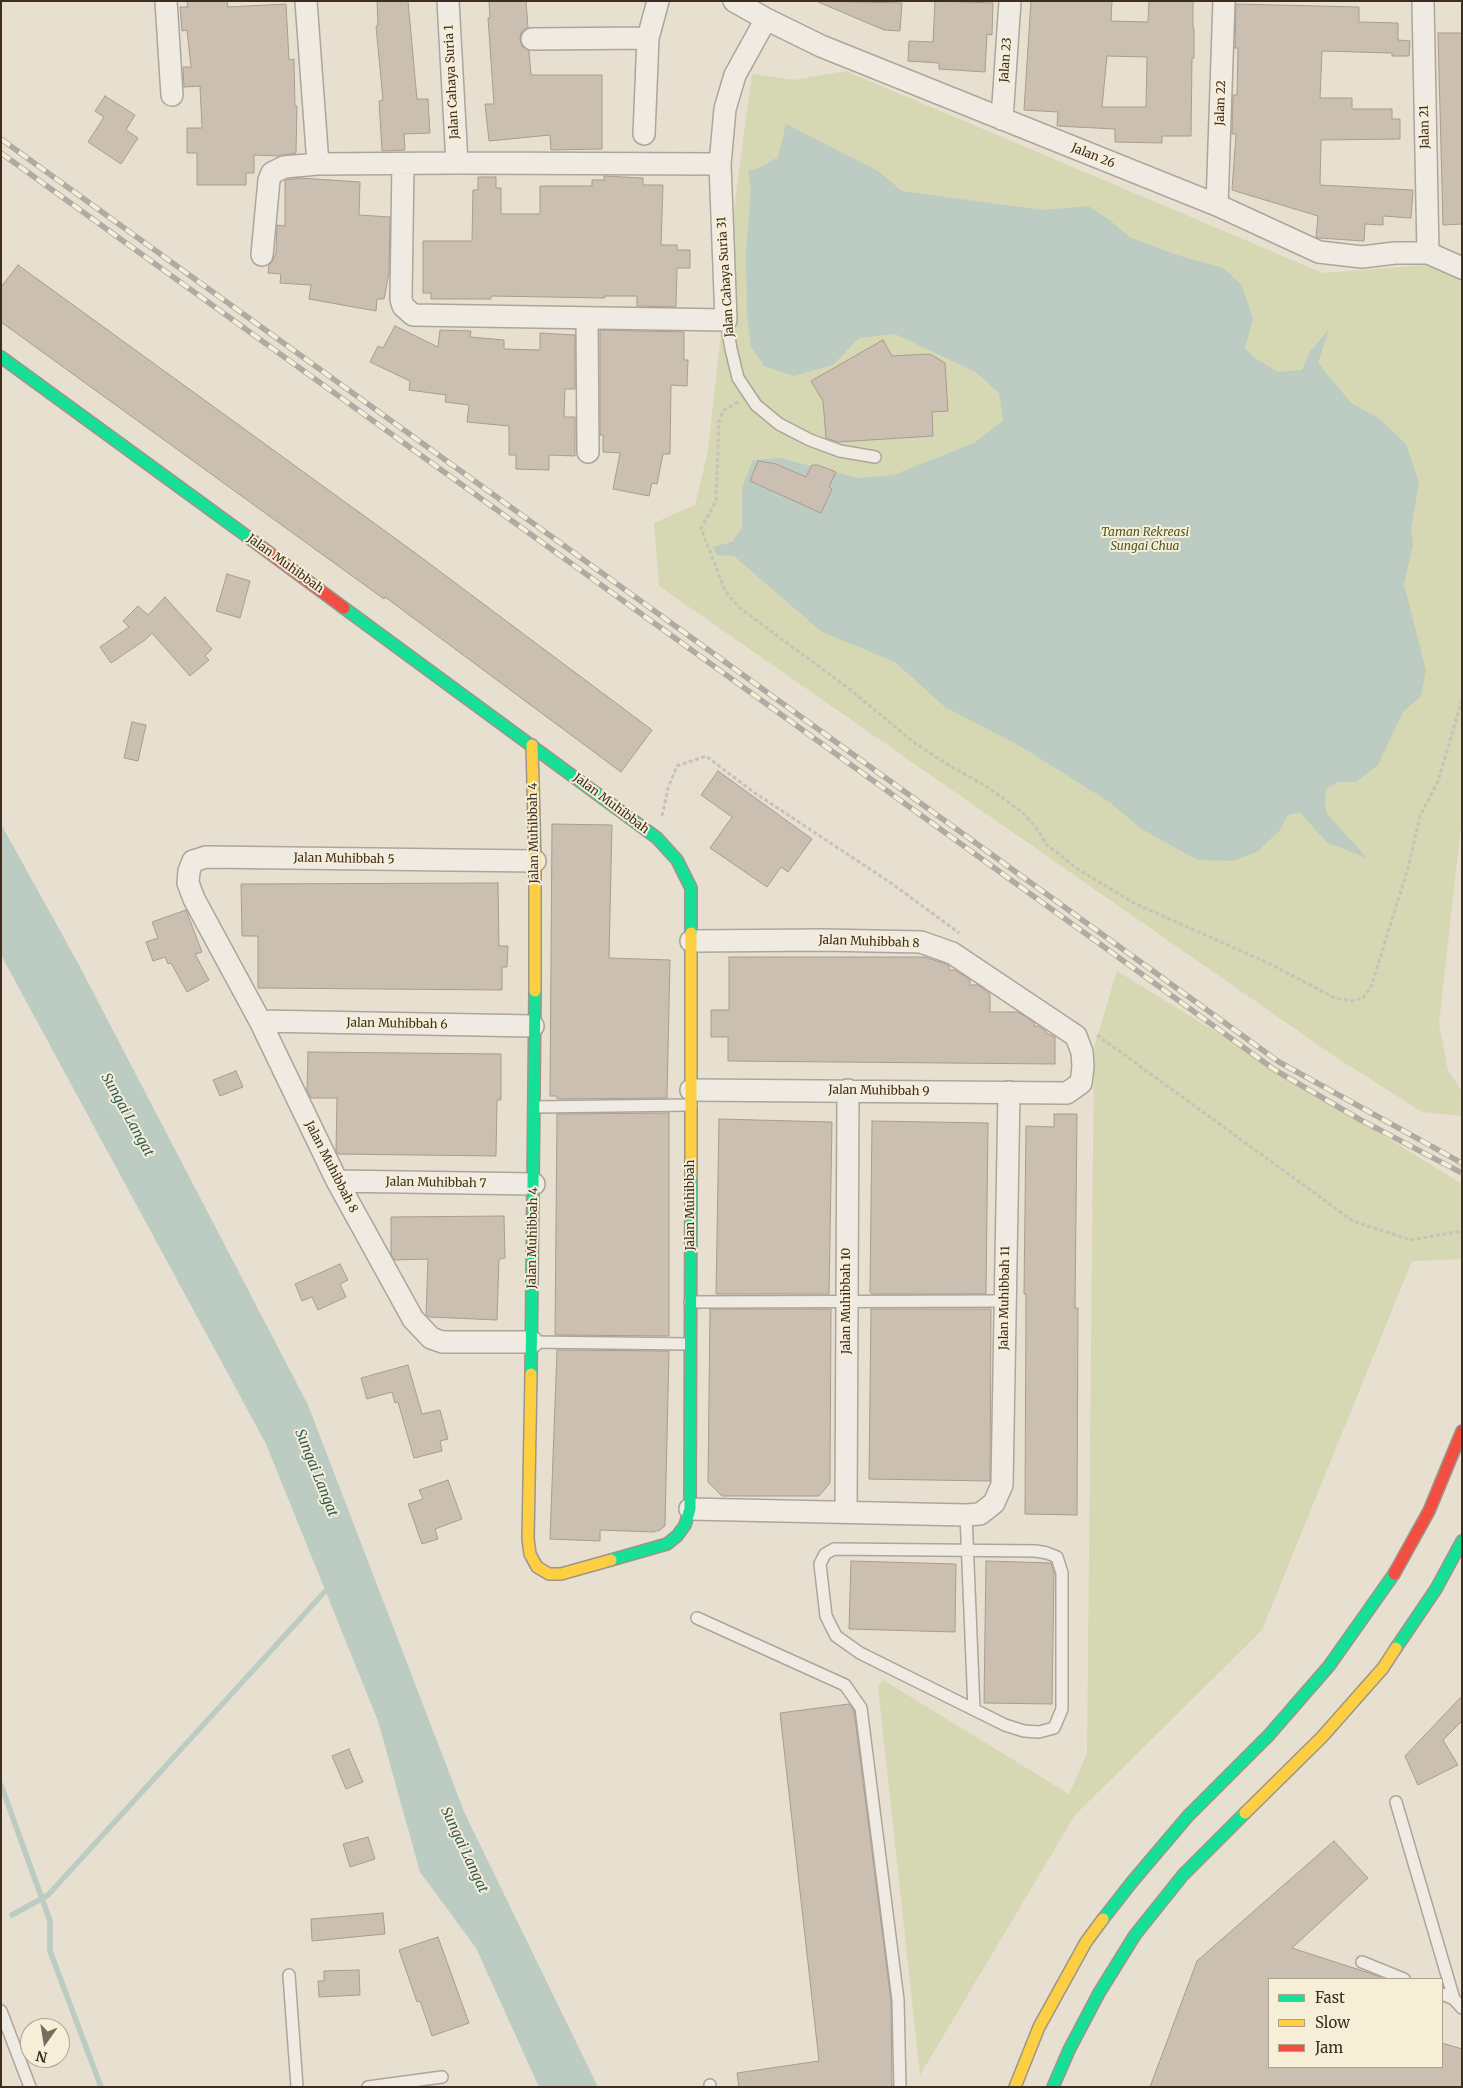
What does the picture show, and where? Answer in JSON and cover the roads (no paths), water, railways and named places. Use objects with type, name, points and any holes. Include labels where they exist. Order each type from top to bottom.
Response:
[{"type":"main road","name":"Jalan Muhibbah","points":[[1,356],[532,745],[656,838],[677,860],[691,888],[688,1517]]},
{"type":"main road","name":"Jalan Muhibbah 4","points":[[532,745],[535,861],[534,1184],[528,1540],[530,1554],[537,1567],[549,1574],[561,1574],[667,1544],[677,1536],[688,1517]]},
{"type":"main road","points":[[1015,2087],[1039,2027],[1086,1942],[1132,1882],[1188,1816],[1268,1735],[1329,1666],[1388,1585],[1429,1512],[1462,1431]]},
{"type":"main road","points":[[1053,2087],[1069,2050],[1099,1993],[1135,1935],[1183,1875],[1322,1737],[1384,1668],[1436,1589],[1462,1540]]},
{"type":"street","points":[[166,1],[172,95]]},
{"type":"street","points":[[306,1],[318,164]]},
{"type":"street","name":"Jalan Cahaya Suria 1","points":[[448,1],[457,163]]},
{"type":"street","points":[[644,134],[648,38],[658,1]]},
{"type":"street","name":"Jalan 26","points":[[734,1],[821,46],[1217,205],[1319,252],[1362,257],[1395,253],[1428,253],[1462,268]]},
{"type":"street","name":"Jalan 23","points":[[1002,119],[1010,1]]},
{"type":"street","name":"Jalan 22","points":[[1217,205],[1224,1]]},
{"type":"street","name":"Jalan 21","points":[[1422,1],[1428,253]]},
{"type":"street","name":"Jalan Cahaya Suria 31","points":[[726,320],[720,164],[725,109],[734,75],[766,19]]},
{"type":"street","points":[[532,39],[648,38]]},
{"type":"street","points":[[262,255],[269,180],[272,173],[284,167],[318,164],[457,163],[720,164]]},
{"type":"street","points":[[403,164],[401,300],[407,311],[420,316],[726,320]]},
{"type":"street","points":[[587,318],[588,452]]},
{"type":"street","name":"Jalan Muhibbah 5","points":[[194,900],[188,883],[189,871],[193,861],[206,857],[535,861]]},
{"type":"street","name":"Jalan Muhibbah 8","points":[[194,900],[260,1021],[337,1182],[413,1319],[431,1338],[442,1342],[532,1342]]},
{"type":"street","name":"Jalan Muhibbah 8","points":[[691,941],[921,942],[952,953],[1076,1036],[1082,1052],[1083,1067],[1080,1083],[1067,1093]]},
{"type":"street","name":"Jalan Muhibbah 6","points":[[260,1021],[534,1026]]},
{"type":"street","name":"Jalan Muhibbah 9","points":[[691,1098],[848,1090],[1067,1093]]},
{"type":"street","name":"Jalan Muhibbah 10","points":[[846,1512],[848,1090]]},
{"type":"street","name":"Jalan Muhibbah 11","points":[[966,1515],[980,1514],[994,1503],[1002,1485],[1009,1092]]},
{"type":"street","name":"Jalan Muhibbah 7","points":[[337,1182],[534,1184]]},
{"type":"street","points":[[688,1517],[846,1512],[966,1515]]},
{"type":"lane","name":"Jalan Cahaya Suria 31","points":[[726,320],[738,378],[756,405],[779,424],[810,440],[840,451],[875,457]]},
{"type":"lane","points":[[534,1107],[691,1098]]},
{"type":"lane","points":[[690,1302],[846,1300],[1005,1301]]},
{"type":"lane","points":[[532,1342],[690,1344]]},
{"type":"lane","points":[[966,1515],[974,1709]]},
{"type":"lane","points":[[834,1549],[1047,1553],[1057,1557],[1061,1564],[1062,1573],[1062,1708],[1054,1728],[1039,1732],[1024,1731],[1005,1725],[974,1709],[860,1653],[836,1636],[826,1616],[820,1564],[825,1554],[834,1549]]},
{"type":"lane","points":[[697,1618],[845,1685],[861,1708],[898,2000],[900,2087]]},
{"type":"lane","points":[[1396,1802],[1454,1999],[1462,2008]]},
{"type":"lane","points":[[1362,1962],[1402,1978]]},
{"type":"lane","points":[[289,1975],[297,2087]]},
{"type":"lane","points":[[1443,1994],[1454,1999]]},
{"type":"lane","points":[[1,2011],[30,2087]]},
{"type":"lane","points":[[368,2087],[442,2077]]},
{"type":"water","points":[[786,124],[878,171],[902,191],[1042,210],[1088,206],[1111,221],[1129,237],[1180,256],[1223,268],[1241,284],[1253,318],[1245,348],[1253,357],[1278,372],[1302,370],[1309,353],[1329,329],[1318,363],[1351,403],[1380,419],[1406,444],[1419,482],[1411,530],[1413,545],[1404,584],[1426,671],[1421,696],[1403,712],[1378,765],[1356,782],[1338,782],[1326,789],[1325,802],[1327,814],[1367,858],[1328,843],[1299,812],[1288,815],[1280,830],[1257,852],[1232,861],[1197,860],[1140,828],[1111,803],[1020,746],[945,707],[895,662],[822,632],[734,556],[717,555],[713,547],[732,542],[742,528],[742,488],[753,460],[780,458],[858,478],[893,475],[974,443],[1003,421],[999,393],[976,372],[895,334],[859,338],[833,365],[794,376],[764,366],[751,347],[747,317],[746,251],[751,189],[748,171],[759,168],[778,157]]},
{"type":"water","name":"Sungai Langat","points":[[1,824],[79,965],[308,1405],[465,1814],[598,2087],[539,2087],[476,1948],[420,1872],[378,1721],[266,1444],[1,955]]},
{"type":"waterway","points":[[12,1915],[48,1895],[330,1586]]},
{"type":"waterway","points":[[1,1785],[50,1921],[50,1951],[101,2087]]},
{"type":"railway","points":[[1,139],[1279,1062],[1462,1163]]},
{"type":"railway","points":[[1,153],[1275,1070],[1359,1119],[1462,1173]]},
{"type":"park label","name":"Taman Rekreasi Sungai Chua","points":[[1145,540]]}]
